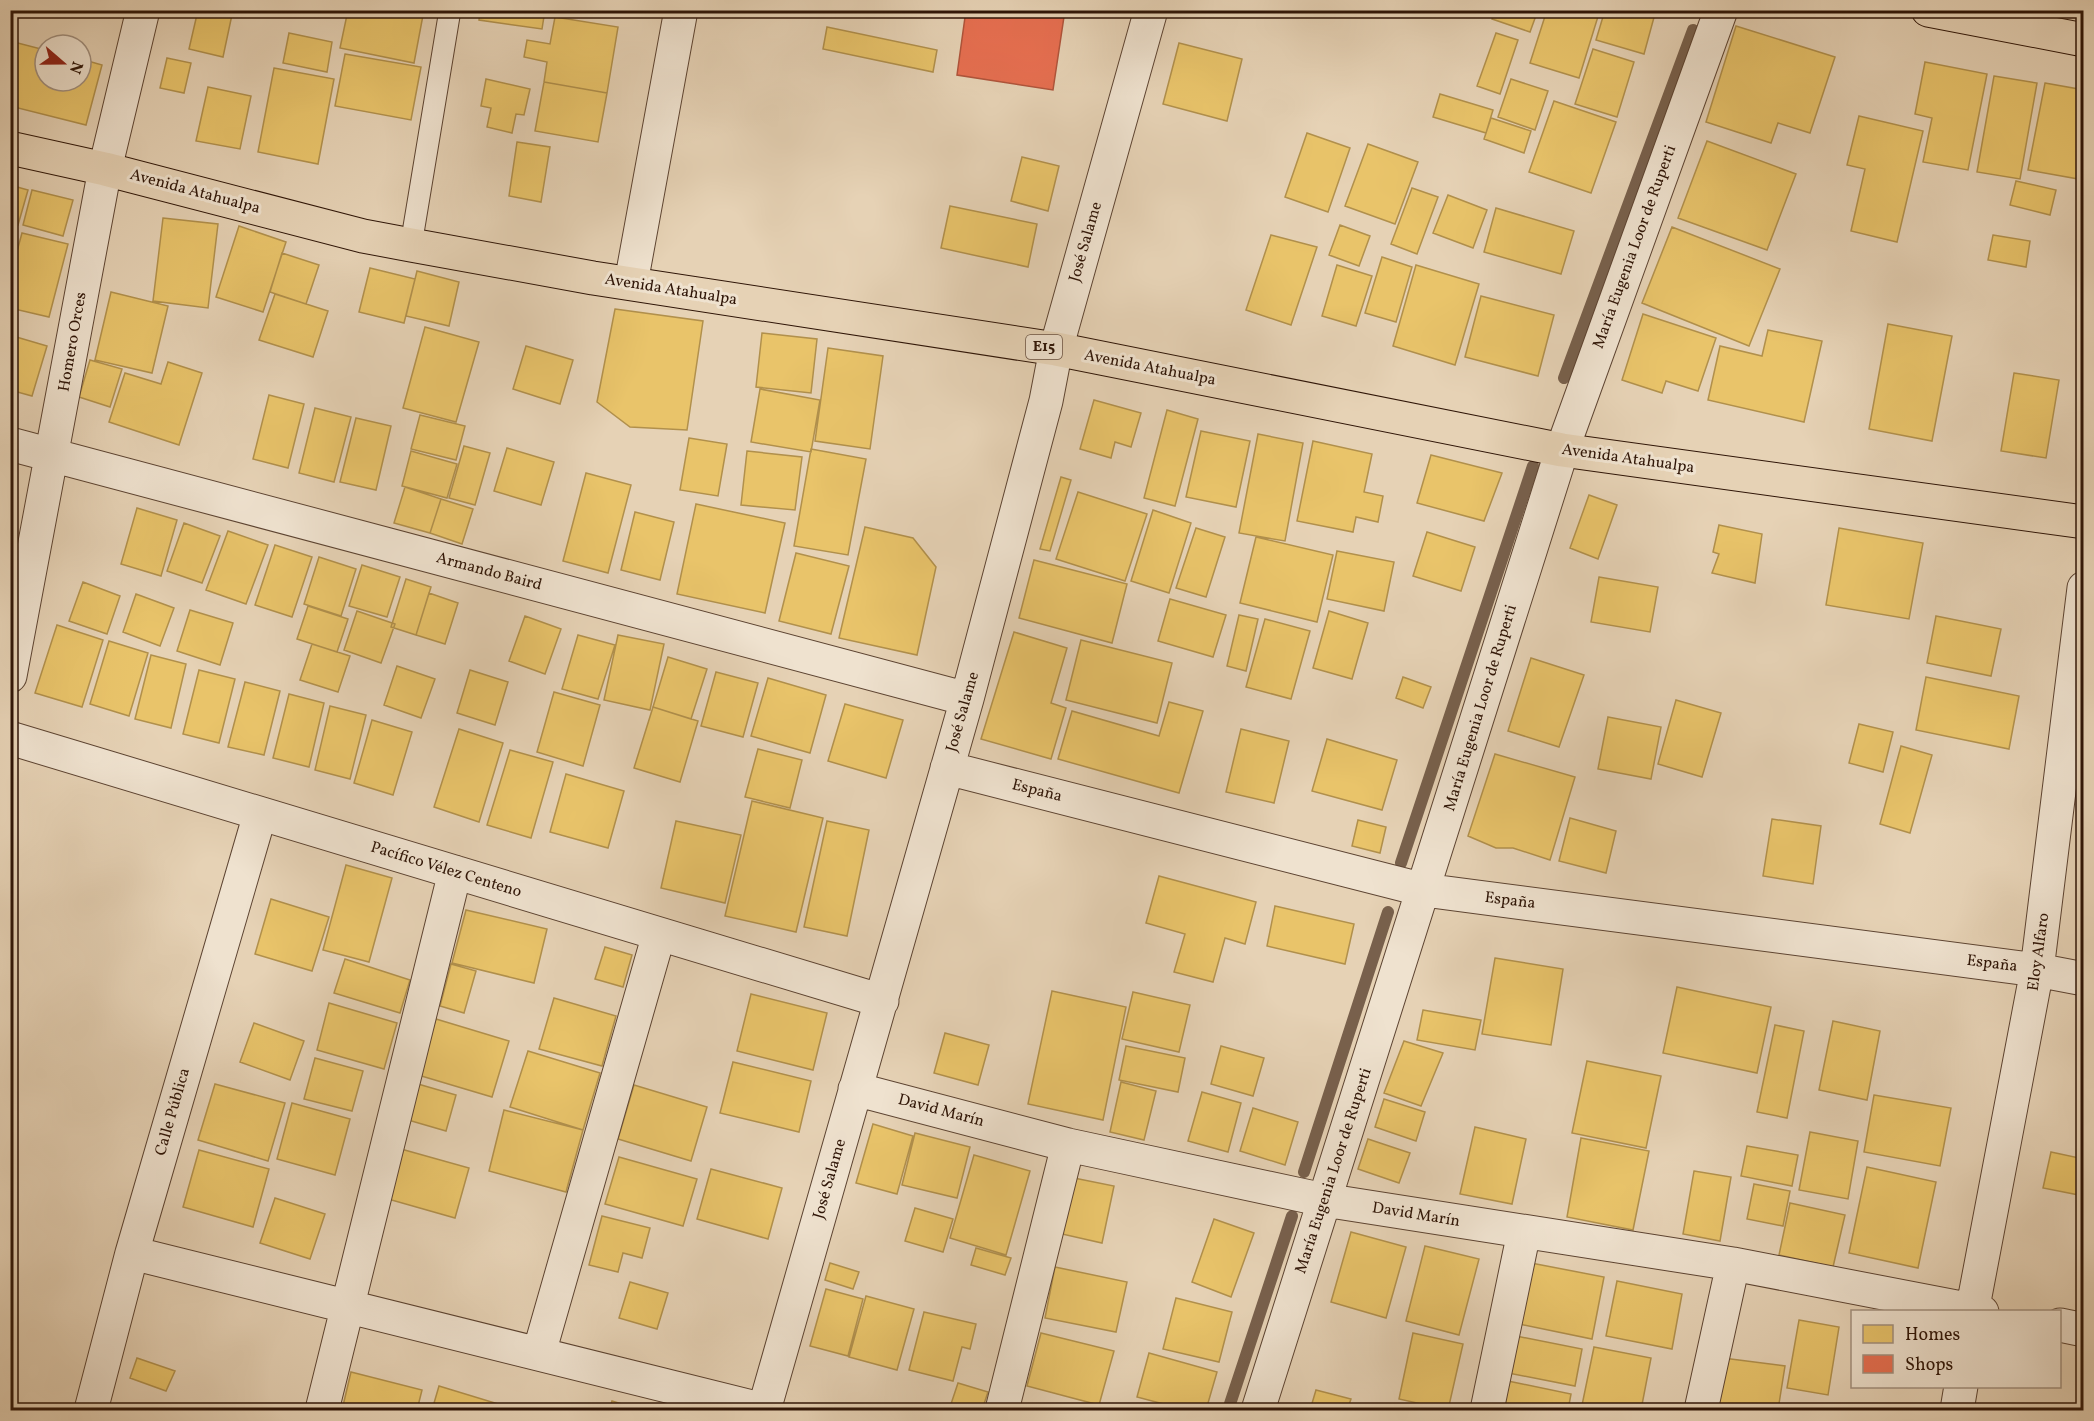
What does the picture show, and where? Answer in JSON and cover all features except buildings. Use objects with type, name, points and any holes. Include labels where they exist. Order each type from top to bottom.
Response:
[{"type":"highway","points":[[1928,10],[2084,40]]},
{"type":"highway","name":"Avenida Atahualpa","points":[[10,147],[105,169],[363,236],[411,245],[631,283],[1056,349],[1562,450],[2084,522]]},
{"type":"street","name":"Homero Orces","points":[[10,676],[105,169],[143,10]]},
{"type":"street","points":[[631,283],[681,10]]},
{"type":"street","name":"José Salame","points":[[764,1410],[967,699],[1046,401],[1056,349],[1151,10]]},
{"type":"street","name":"María Eugenia Loor de Ruperti","points":[[1258,1410],[1562,450],[1721,10]]},
{"type":"street","name":"Armando Baird","points":[[10,444],[967,699]]},
{"type":"street","name":"Eloy Alfaro","points":[[1975,1310],[2037,970],[2084,588]]},
{"type":"street","name":"Pacífico Vélez Centeno","points":[[10,738],[882,1001]]},
{"type":"street","name":"España","points":[[947,768],[1424,890],[2037,970],[2084,980]]},
{"type":"street","name":"Calle Pública","points":[[91,1410],[132,1253],[260,814]]},
{"type":"street","points":[[322,1410],[455,872]]},
{"type":"street","points":[[539,1353],[660,934]]},
{"type":"street","name":"David Marín","points":[[855,1089],[1068,1144],[1324,1200],[1733,1264],[1970,1310]]},
{"type":"street","points":[[1002,1410],[1068,1144]]},
{"type":"street","points":[[1487,1410],[1524,1232]]},
{"type":"street","points":[[132,1253],[764,1410]]},
{"type":"street","points":[[1701,1410],[1733,1264]]},
{"type":"street","points":[[2061,1325],[2084,1330]]},
{"type":"street","points":[[1957,1410],[1960,1388]]},
{"type":"lane","points":[[411,245],[450,10]]},
{"type":"waterway","points":[[1564,378],[1693,30]]},
{"type":"waterway","points":[[1401,863],[1533,466]]},
{"type":"waterway","points":[[1304,1172],[1388,912]]},
{"type":"waterway","points":[[1228,1410],[1292,1216]]}]
